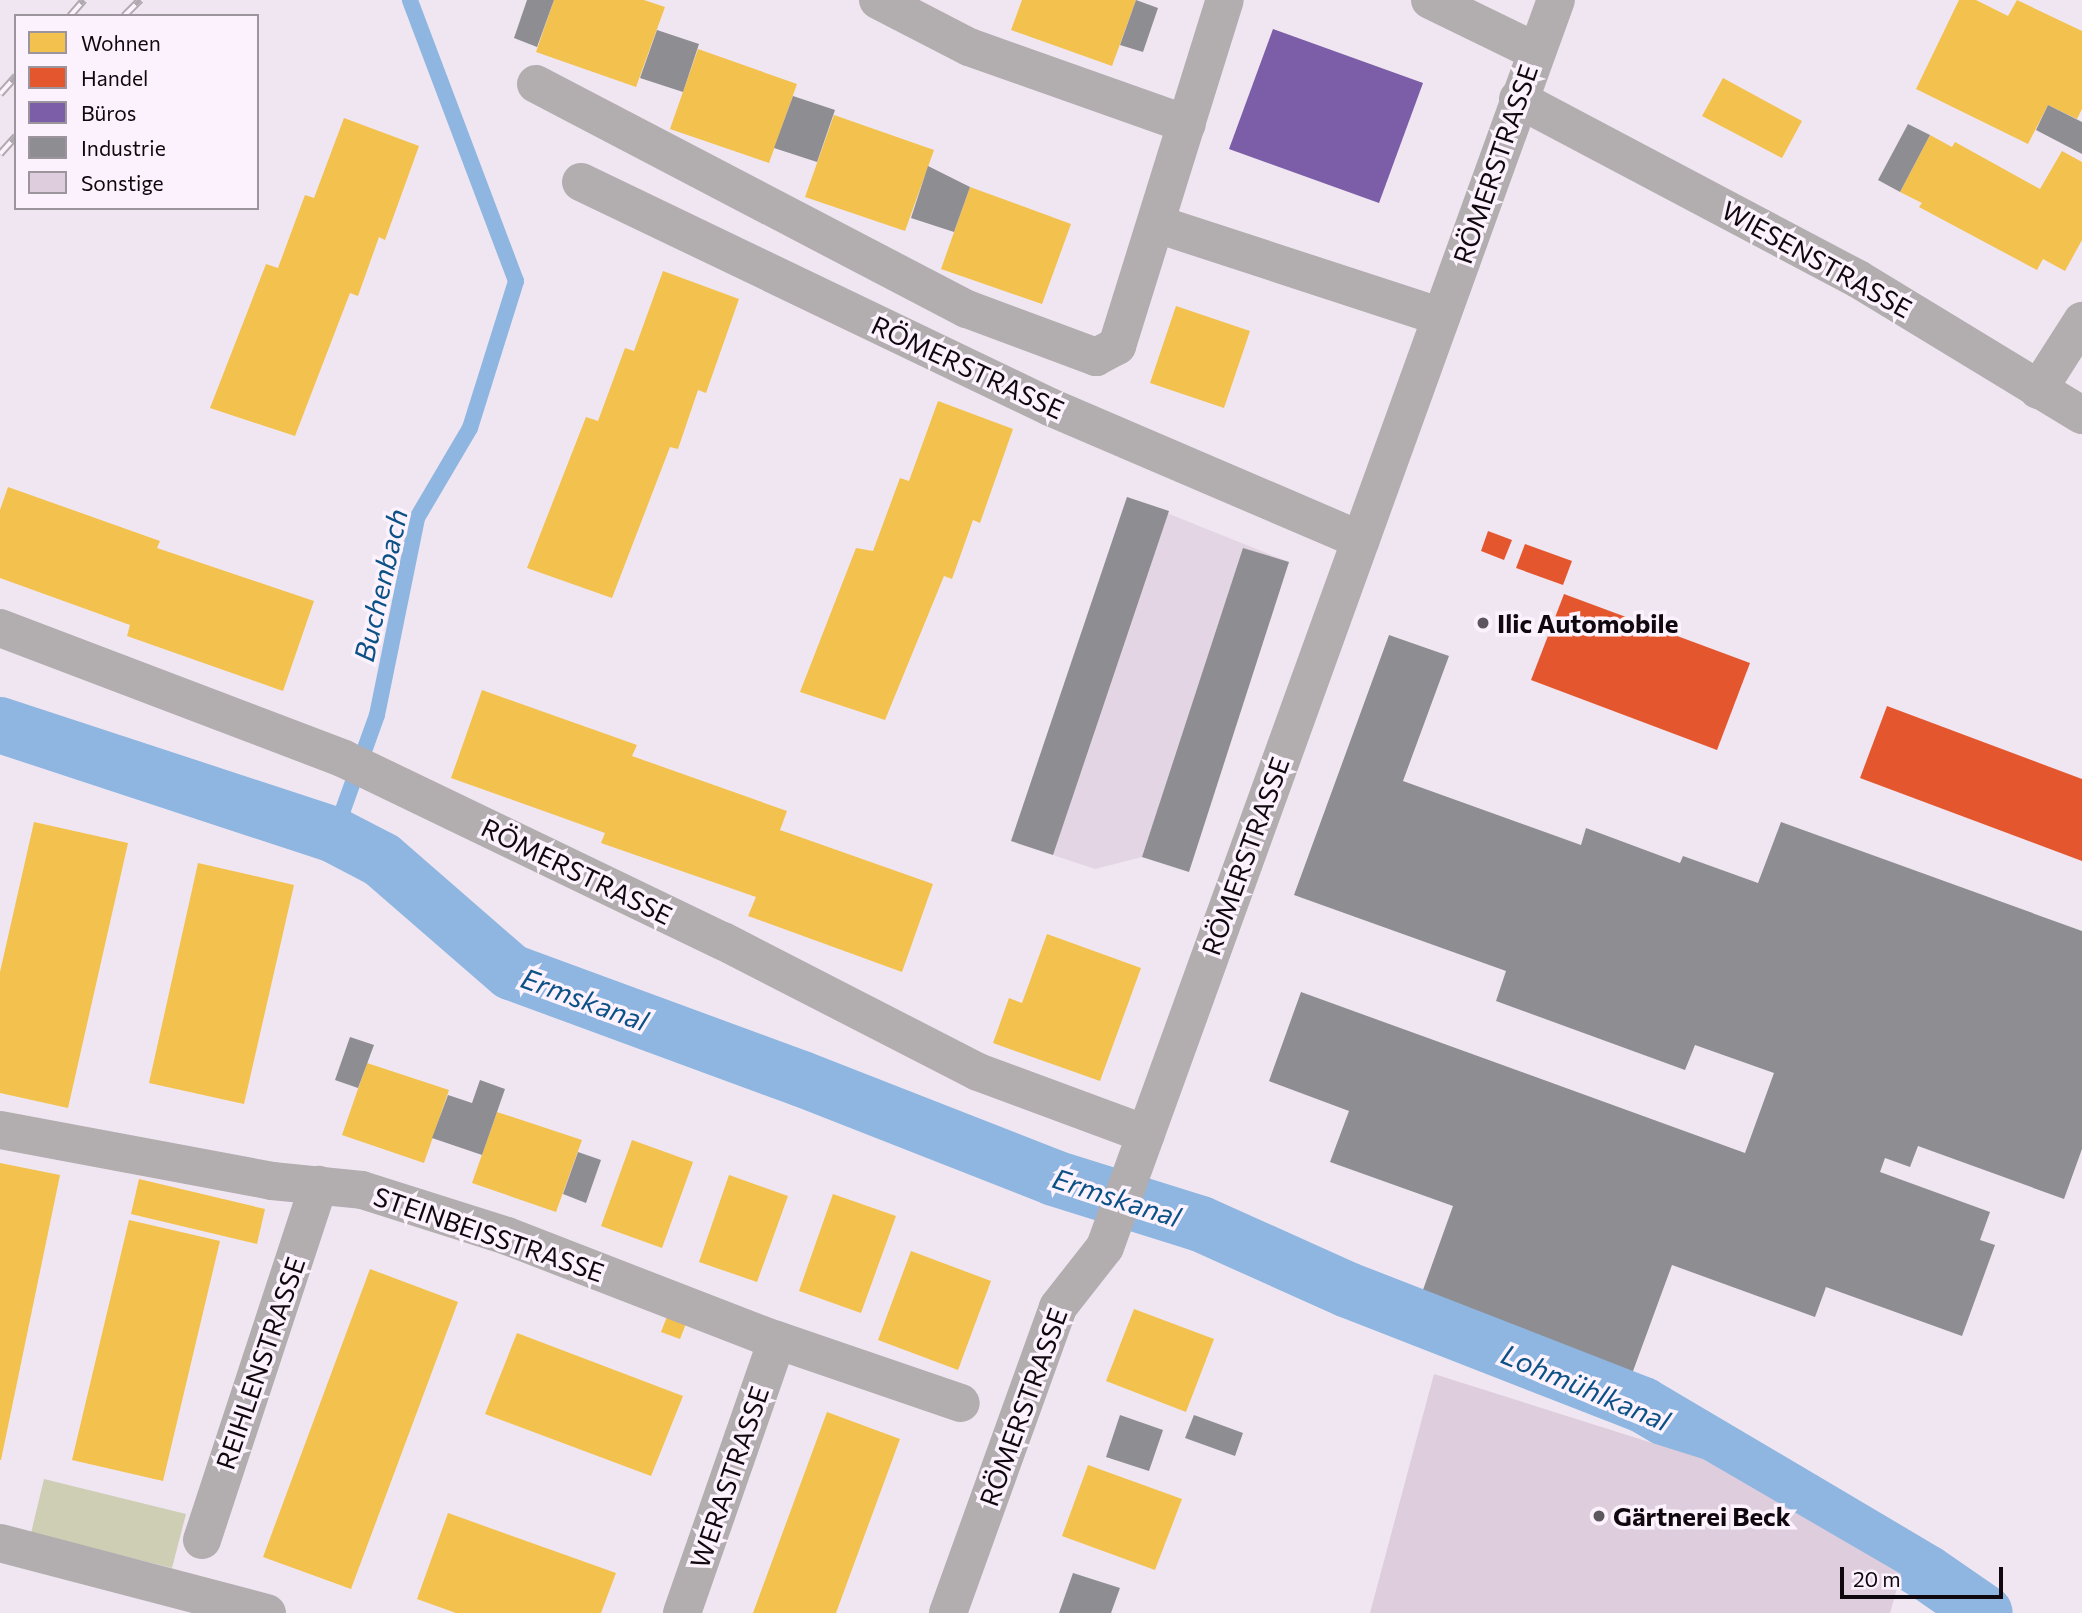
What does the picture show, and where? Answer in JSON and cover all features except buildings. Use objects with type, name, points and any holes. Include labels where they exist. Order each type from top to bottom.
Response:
[{"type":"street","points":[[878,0],[969,47],[1187,124]]},
{"type":"street","name":"RÖMERSTRASSE","points":[[536,84],[967,309],[1096,357],[1117,346],[1225,0]]},
{"type":"street","name":"RÖMERSTRASSE","points":[[1430,0],[1535,51]]},
{"type":"street","name":"RÖMERSTRASSE","points":[[948,1613],[1058,1307],[1067,1291],[1093,1266],[1120,1207],[1535,51],[1556,0]]},
{"type":"street","name":"WIESENSTRASSE","points":[[1518,99],[1858,279],[2082,415]]},
{"type":"street","name":"RÖMERSTRASSE","points":[[581,181],[1050,407],[1361,540]]},
{"type":"street","points":[[1157,223],[1441,317]]},
{"type":"street","points":[[2038,390],[2082,321]]},
{"type":"street","name":"RÖMERSTRASSE","points":[[0,628],[344,759],[723,941],[978,1072],[1142,1147]]},
{"type":"street","name":"STEINBEISSTRASSE","points":[[0,1130],[246,1177],[362,1190],[507,1236],[777,1340],[961,1403]]},
{"type":"street","name":"REIHLENSTRASSE","points":[[202,1540],[319,1185]]},
{"type":"street","name":"WERASTRASSE","points":[[682,1613],[777,1340]]},
{"type":"street","points":[[0,1543],[267,1613]]},
{"type":"shaded area","points":[[1127,497],[1289,562],[1142,857],[1095,869],[1011,841]]},
{"type":"green space","points":[[44,1479],[186,1514],[172,1568],[31,1533]]},
{"type":"waterway","name":"Buchenbach","points":[[334,835],[377,715],[417,518],[470,428],[516,281],[410,0]]},
{"type":"waterway","name":"Ermskanal","points":[[0,725],[334,835],[382,860],[511,972],[802,1079],[1054,1178],[1201,1224],[1348,1290],[1643,1405],[1927,1573],[1985,1613]]},
{"type":"railway","points":[[72,14],[84,0]]},
{"type":"railway","points":[[126,14],[140,0]]},
{"type":"railway","points":[[0,94],[14,78]]},
{"type":"railway","points":[[0,154],[14,138]]},
{"type":"place","name":"Ilic Automobile","points":[[1483,623]]},
{"type":"place","name":"Gärtnerei Beck","points":[[1599,1516]]},
{"type":"water label","name":"Lohmühlkanal","points":[[1586,1387]]}]
